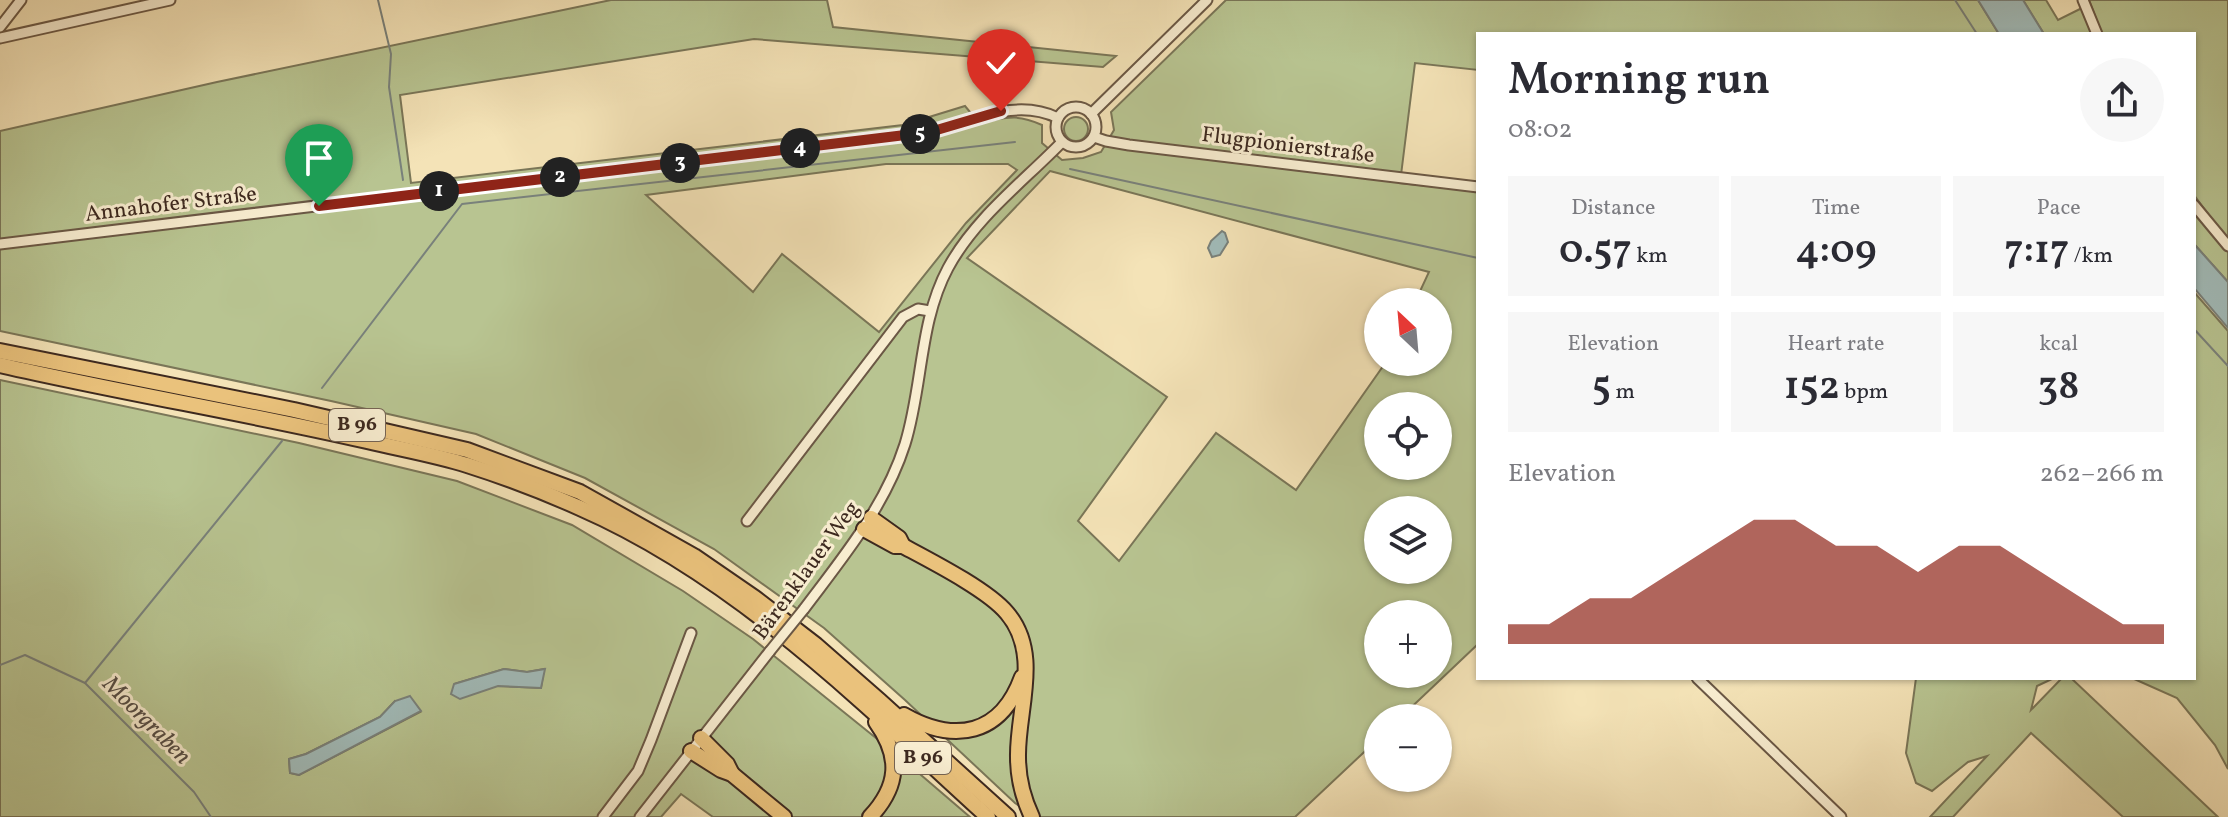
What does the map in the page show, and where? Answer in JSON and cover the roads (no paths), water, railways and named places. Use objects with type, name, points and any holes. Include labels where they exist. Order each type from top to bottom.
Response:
[{"type":"highway","name":"B 96","points":[[0,351],[294,410],[467,450],[580,492],[694,556],[743,589],[816,645],[1008,817]]},
{"type":"highway","name":"B 96","points":[[0,365],[293,424],[466,464],[580,508],[686,566],[745,607],[807,655],[988,817]]},
{"type":"highway","points":[[868,523],[899,538],[903,546],[990,597],[1007,612],[1016,626],[1023,646],[1026,684],[1017,755],[1023,796],[1032,817]]},
{"type":"highway","points":[[880,701],[931,729],[952,732],[969,730],[986,724],[1000,714],[1019,686],[1025,669]]},
{"type":"highway","points":[[859,700],[886,738],[893,765],[891,786],[883,803],[870,817]]},
{"type":"highway","points":[[701,738],[727,764],[732,774]]},
{"type":"highway","points":[[691,751],[732,774],[784,817]]},
{"type":"street","points":[[0,27],[21,0]]},
{"type":"street","points":[[0,38],[170,0]]},
{"type":"street","points":[[1091,114],[1207,0]]},
{"type":"street","points":[[2083,0],[2096,32]]},
{"type":"street","points":[[1073,107],[1082,108],[1091,114],[1097,126],[1088,144],[1080,148],[1062,142],[1056,131],[1058,118],[1064,111],[1073,107]]},
{"type":"street","name":"Annahofer Straße","points":[[0,244],[919,134],[1001,111],[1021,109],[1048,113],[1058,118]]},
{"type":"street","name":"Flugpionierstraße","points":[[1094,137],[1129,145],[1476,187]]},
{"type":"street","name":"Bärenklauer Weg","points":[[640,817],[868,523],[904,445],[914,407],[930,311],[948,269],[971,234],[1062,142]]},
{"type":"street","points":[[2196,207],[2228,246]]},
{"type":"street","points":[[747,521],[903,317],[918,309],[930,311]]},
{"type":"street","points":[[603,817],[638,771],[691,633]]},
{"type":"street","points":[[1699,680],[1841,817]]},
{"type":"water","points":[[1978,0],[2023,0],[2043,32],[1998,32]]},
{"type":"water","points":[[1222,231],[1228,242],[1220,255],[1212,257],[1208,248]]},
{"type":"water","points":[[2196,246],[2228,282],[2228,328],[2196,290]]},
{"type":"water","points":[[504,669],[527,672],[545,669],[541,688],[498,686],[460,699],[451,694],[454,684]]},
{"type":"water","points":[[410,696],[421,711],[299,775],[290,773],[289,759],[306,754],[380,717],[395,701]]},
{"type":"waterway","points":[[378,0],[391,54],[389,87],[403,180]]},
{"type":"waterway","points":[[1955,0],[1976,32]]},
{"type":"waterway","points":[[322,388],[462,204],[1015,142]]},
{"type":"waterway","points":[[1070,169],[1476,258]]},
{"type":"waterway","points":[[2196,331],[2228,366]]},
{"type":"waterway","points":[[85,683],[282,441]]},
{"type":"waterway","name":"Moorgraben","points":[[0,665],[25,655],[85,683],[194,792],[211,817]]}]
